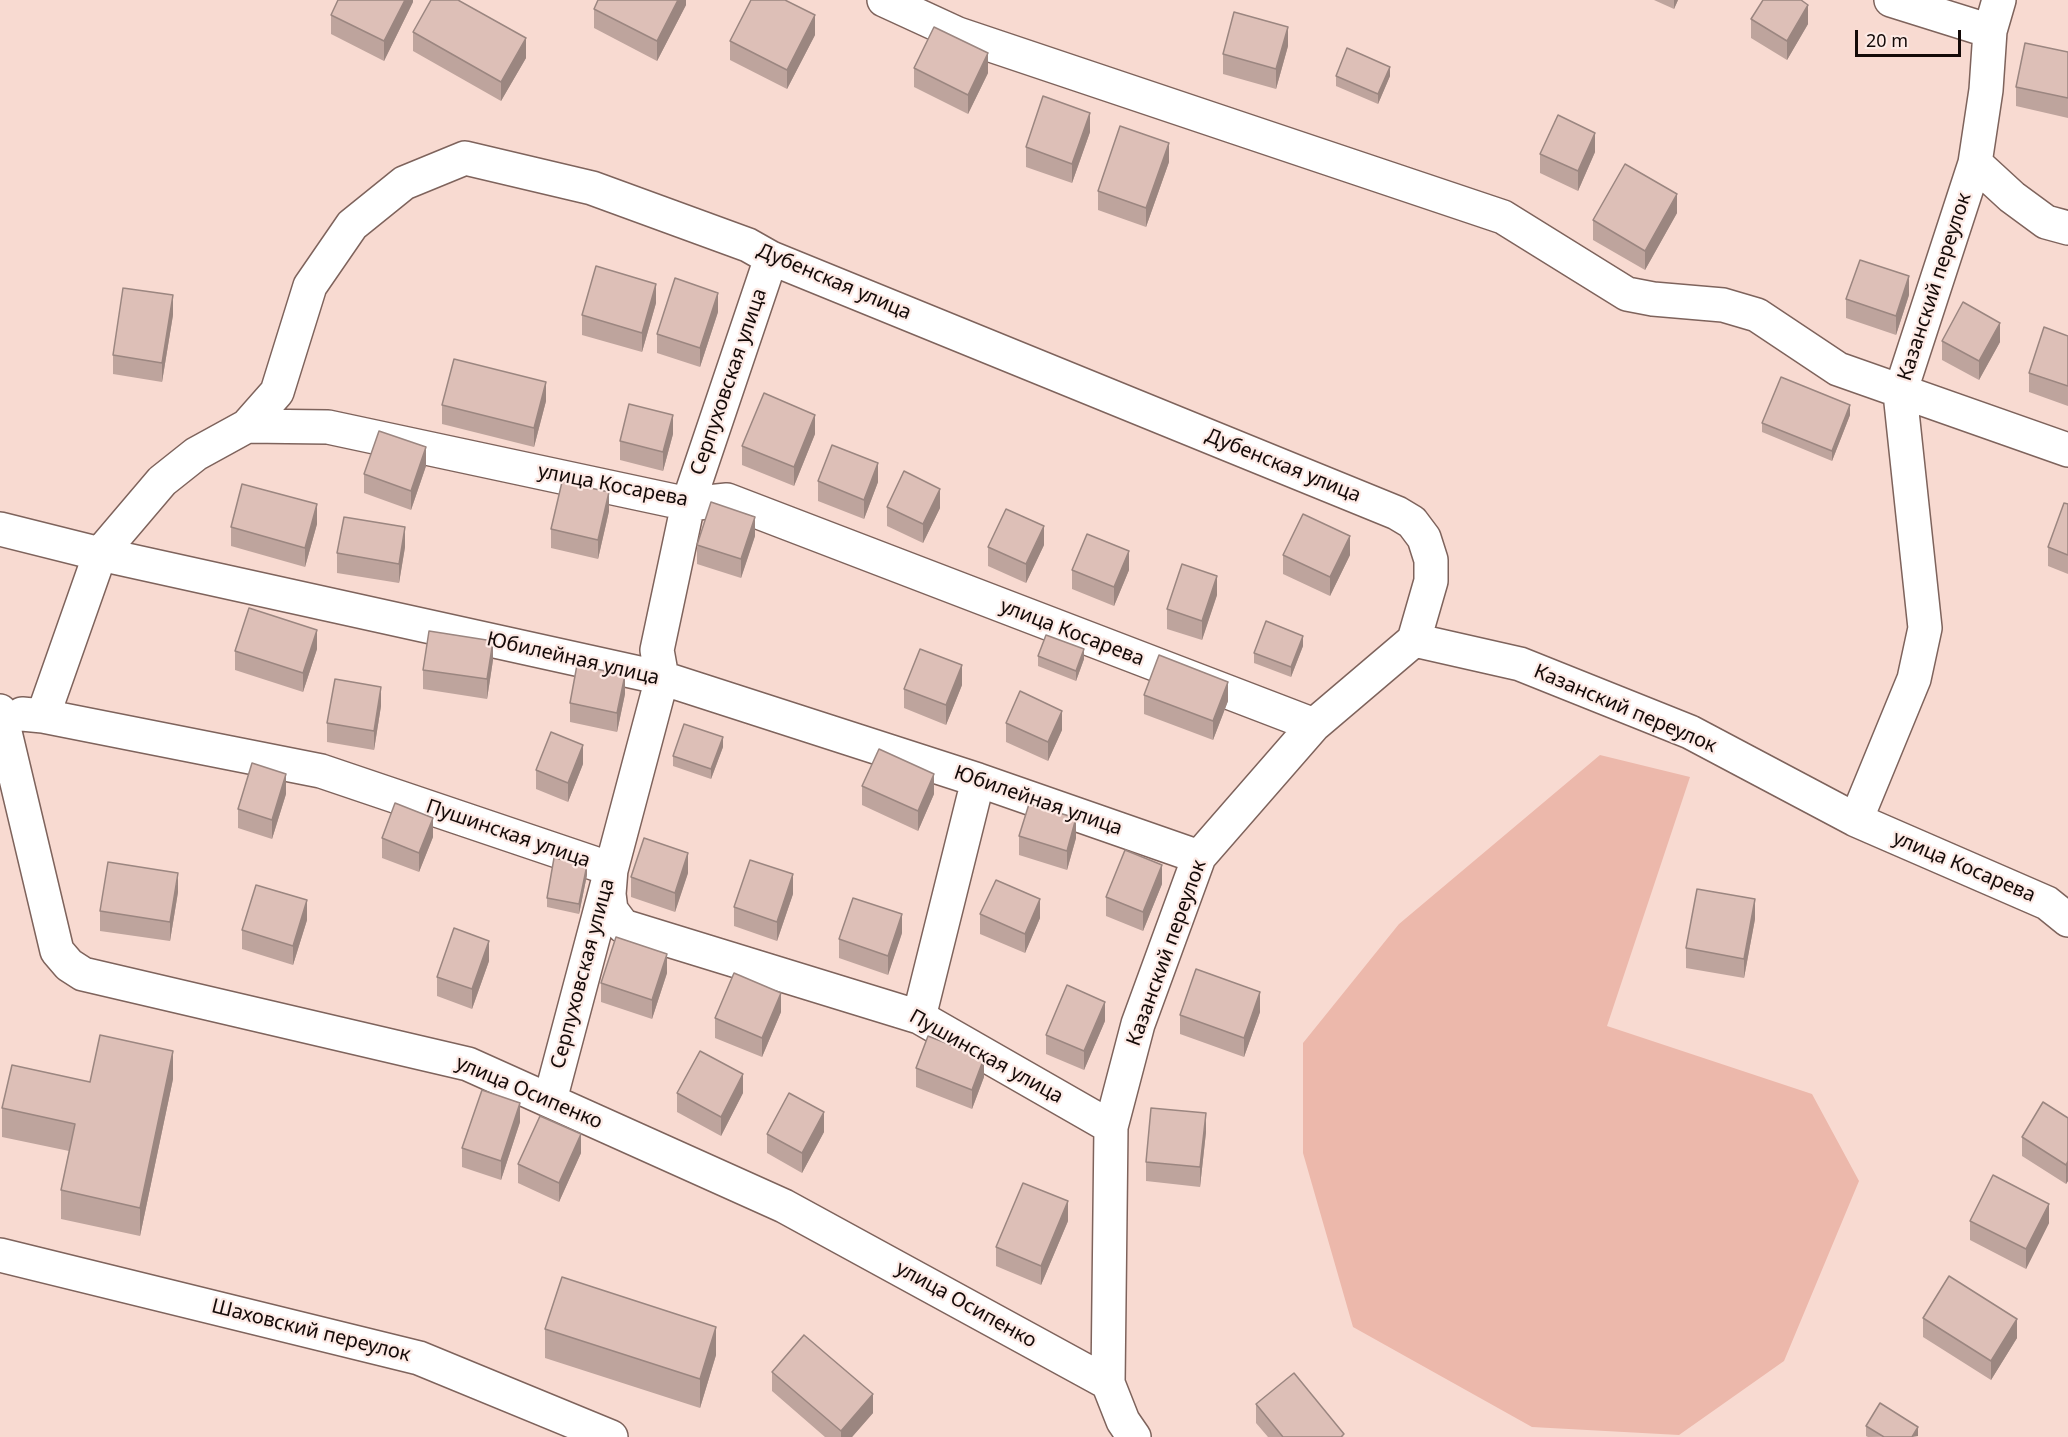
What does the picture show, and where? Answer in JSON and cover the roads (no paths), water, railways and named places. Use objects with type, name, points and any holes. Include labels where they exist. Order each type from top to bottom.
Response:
[{"type":"street","points":[[884,0],[958,34],[1503,217],[1627,294],[1653,299],[1723,304],[1757,315],[1838,369],[1900,393],[2068,450]]},
{"type":"street","points":[[1891,0],[1990,31]]},
{"type":"street","name":"Казанский переулок","points":[[1108,1383],[1111,1127],[1138,1024],[1199,857],[1314,725],[1413,640],[1520,664],[1690,732],[1856,820],[1914,679],[1925,628],[1900,393],[1976,163],[1986,90],[1990,31],[1999,0]]},
{"type":"street","name":"Дубенская улица","points":[[247,426],[277,392],[310,286],[352,225],[404,183],[465,158],[592,188],[748,245],[771,258],[1397,513],[1412,522],[1424,538],[1431,560],[1431,582],[1413,640]]},
{"type":"street","points":[[1976,163],[2012,197],[2046,222],[2068,228]]},
{"type":"street","name":"Серпуховская улица","points":[[550,1100],[662,678],[657,650],[688,504],[771,258]]},
{"type":"street","name":"улица Косарева","points":[[100,554],[162,481],[196,454],[247,426],[328,427],[688,504],[726,500],[1314,725]]},
{"type":"street","points":[[0,529],[100,554],[43,716]]},
{"type":"street","name":"Юбилейная улица","points":[[100,554],[662,678],[978,780],[1199,857]]},
{"type":"street","name":"Пушинская улица","points":[[1,712],[43,716],[321,771],[611,869],[609,894],[611,910],[623,926],[920,1017],[1111,1127]]},
{"type":"street","name":"улица Осипенко","points":[[1,712],[57,951],[69,965],[83,974],[99,980],[468,1064],[784,1206],[1108,1383]]},
{"type":"street","points":[[920,1017],[978,780]]},
{"type":"street","name":"улица Косарева","points":[[1856,820],[2047,903],[2068,920]]},
{"type":"street","name":"Шаховский переулок","points":[[0,1255],[419,1358],[611,1437]]},
{"type":"street","points":[[1108,1383],[1123,1422],[1134,1437]]}]
